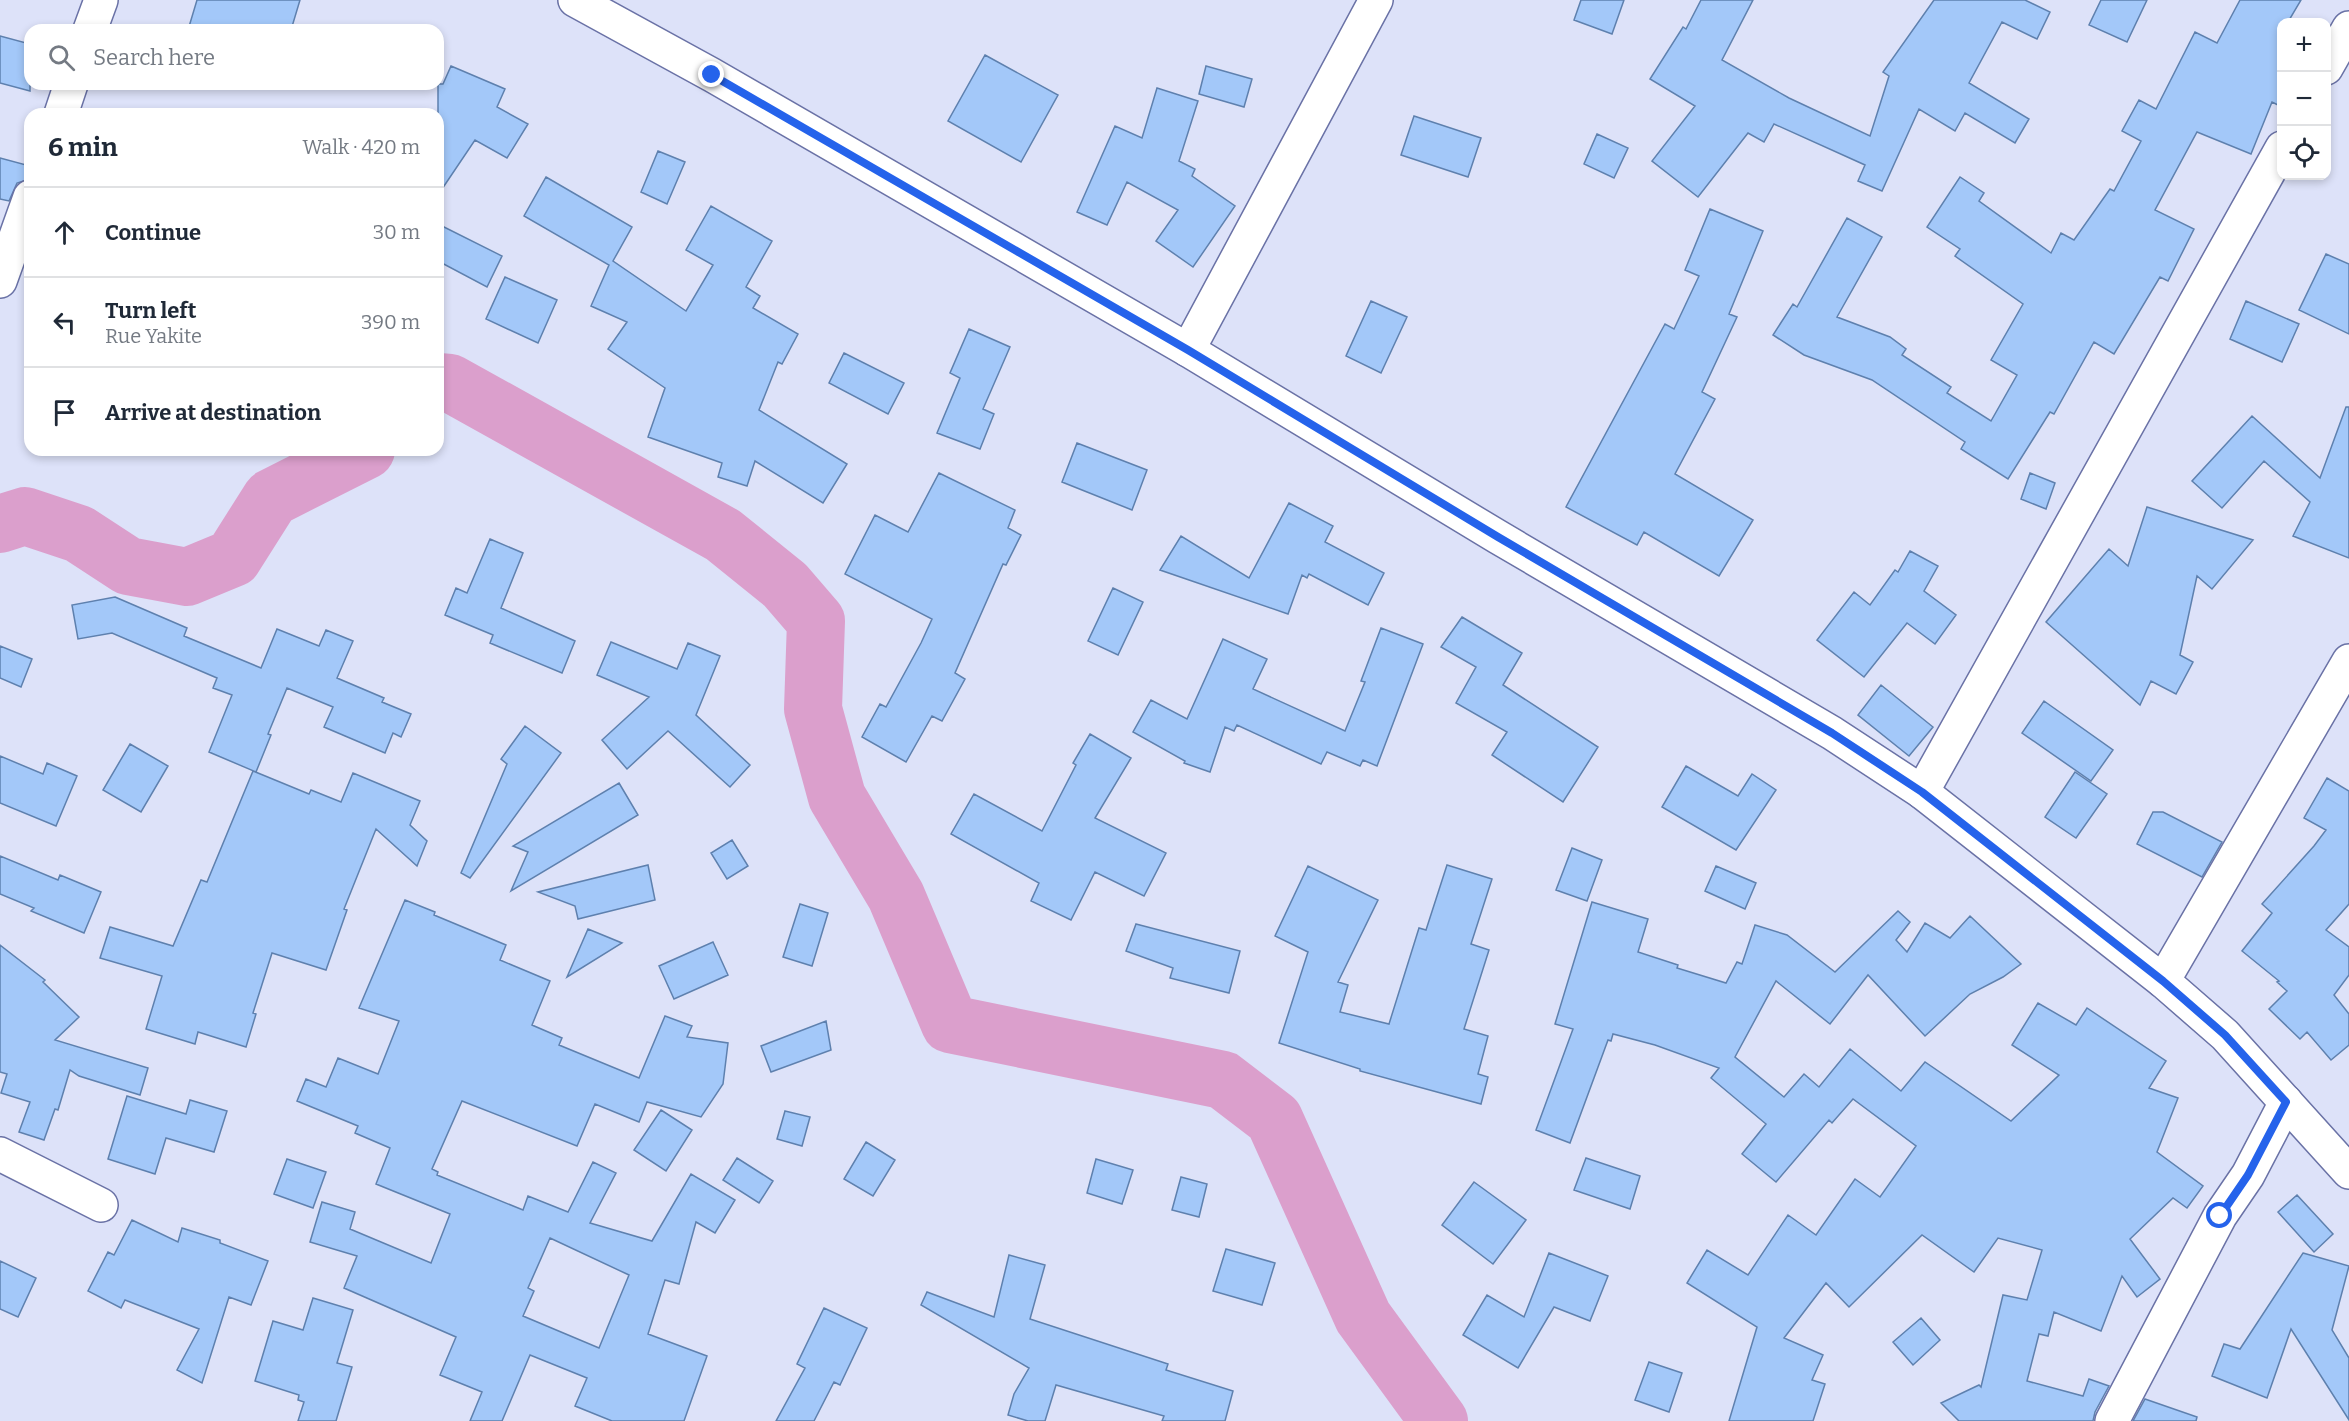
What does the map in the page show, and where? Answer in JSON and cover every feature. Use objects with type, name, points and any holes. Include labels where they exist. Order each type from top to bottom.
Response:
[{"type":"street","points":[[92,24],[101,0]]},
{"type":"street","points":[[575,0],[712,75],[1188,350],[1498,537],[1832,733],[1922,792],[2163,981],[2225,1035],[2349,1172]]},
{"type":"street","points":[[1188,350],[1376,0]]},
{"type":"street","points":[[2331,59],[2349,28]]},
{"type":"street","points":[[62,108],[69,90]]},
{"type":"street","points":[[1922,792],[2277,157]]},
{"type":"street","points":[[0,281],[24,213]]},
{"type":"street","points":[[2163,981],[2349,662]]},
{"type":"street","points":[[2112,1421],[2220,1216],[2248,1175],[2286,1102]]},
{"type":"street","points":[[0,1154],[101,1205]]},
{"type":"building","points":[[197,0],[300,0],[293,24],[190,24]]},
{"type":"building","points":[[1581,0],[1624,0],[1612,34],[1574,20]]},
{"type":"building","points":[[1701,0],[1753,0],[1722,60],[1789,98],[1870,136],[1889,76],[1883,72],[1934,0],[2025,0],[2050,12],[2037,39],[2002,22],[1969,83],[2029,119],[2015,143],[1965,113],[1955,131],[1919,109],[1882,191],[1858,181],[1865,165],[1774,124],[1764,142],[1748,133],[1698,197],[1652,161],[1695,106],[1650,79],[1683,27],[1686,29]]},
{"type":"building","points":[[2101,0],[2147,0],[2127,42],[2089,25]]},
{"type":"building","points":[[2240,0],[2301,0],[2290,18],[2277,18],[2277,104],[2272,102],[2251,154],[2197,132],[2155,210],[2194,229],[2168,281],[2160,277],[2114,354],[2094,342],[2054,414],[2050,412],[2008,479],[1961,449],[1965,442],[1872,380],[1804,355],[1773,335],[1793,304],[1797,307],[1847,218],[1882,237],[1837,317],[1890,337],[1906,349],[1902,355],[1951,387],[1947,393],[1991,421],[2017,375],[1991,360],[2023,304],[1955,256],[1960,249],[1927,227],[1960,177],[1984,193],[1979,201],[2051,253],[2061,233],[2074,240],[2110,189],[2114,191],[2141,141],[2122,131],[2139,100],[2156,109],[2195,32],[2217,43]]},
{"type":"building","points":[[0,36],[24,42],[24,89],[0,83]]},
{"type":"building","points":[[985,55],[1058,95],[1021,162],[948,121]]},
{"type":"building","points":[[451,66],[505,89],[497,107],[528,124],[507,158],[475,140],[444,186],[444,108],[438,108],[438,90],[444,90],[444,82]]},
{"type":"building","points":[[1206,66],[1252,79],[1244,107],[1199,94]]},
{"type":"building","points":[[1157,88],[1198,101],[1179,161],[1195,169],[1192,176],[1235,206],[1193,267],[1156,241],[1178,210],[1127,182],[1107,225],[1077,212],[1115,126],[1142,138]]},
{"type":"building","points":[[1414,116],[1481,138],[1468,177],[1401,155]]},
{"type":"building","points":[[1597,134],[1628,148],[1614,178],[1584,164]]},
{"type":"building","points":[[658,151],[685,162],[667,204],[641,192]]},
{"type":"building","points":[[0,158],[24,164],[24,181],[17,183],[9,201],[0,199]]},
{"type":"building","points":[[546,177],[632,227],[613,261],[686,311],[713,265],[686,250],[711,206],[772,241],[746,287],[760,296],[753,308],[798,334],[782,364],[778,362],[759,410],[847,464],[823,503],[755,461],[747,486],[718,477],[722,463],[648,437],[665,388],[608,349],[627,322],[591,306],[609,265],[524,216]]},
{"type":"building","points":[[1710,209],[1763,231],[1729,314],[1737,317],[1702,392],[1715,399],[1675,474],[1753,520],[1719,576],[1644,532],[1637,545],[1566,507],[1665,324],[1674,329],[1699,276],[1685,270]]},
{"type":"building","points":[[444,227],[502,256],[487,287],[444,264]]},
{"type":"building","points":[[2326,254],[2349,264],[2349,334],[2299,310]]},
{"type":"building","points":[[505,277],[557,300],[538,343],[486,319]]},
{"type":"building","points":[[1371,301],[1407,317],[1381,373],[1346,356]]},
{"type":"building","points":[[2246,301],[2299,324],[2282,362],[2230,339]]},
{"type":"building","points":[[969,329],[1010,347],[983,409],[994,414],[980,449],[937,433],[960,378],[950,373]]},
{"type":"building","points":[[844,353],[904,383],[888,414],[829,383]]},
{"type":"building","points":[[2346,407],[2349,407],[2349,558],[2293,536],[2310,502],[2264,461],[2222,508],[2192,481],[2252,416],[2320,478]]},
{"type":"building","points":[[1077,443],[1147,470],[1132,510],[1062,482]]},
{"type":"building","points":[[939,473],[1015,510],[1008,528],[1021,535],[1006,565],[1003,564],[955,673],[965,679],[942,721],[932,716],[906,762],[862,737],[880,704],[886,707],[932,619],[845,574],[875,515],[908,532]]},
{"type":"building","points":[[2030,473],[2055,483],[2046,509],[2021,499]]},
{"type":"building","points":[[1289,503],[1333,526],[1325,542],[1384,573],[1368,605],[1309,574],[1307,578],[1302,575],[1288,614],[1160,570],[1181,536],[1249,578]]},
{"type":"building","points":[[2147,507],[2253,540],[2212,589],[2197,576],[2180,655],[2193,662],[2176,694],[2151,681],[2140,705],[2046,622],[2109,549],[2128,566]]},
{"type":"building","points":[[490,539],[523,553],[501,608],[575,641],[562,673],[490,643],[493,635],[445,615],[456,588],[467,593]]},
{"type":"building","points":[[1910,551],[1938,566],[1924,591],[1956,615],[1935,644],[1907,623],[1864,677],[1817,640],[1854,592],[1870,605],[1895,570],[1898,572]]},
{"type":"building","points":[[1113,588],[1143,602],[1118,655],[1088,641]]},
{"type":"building","points":[[115,597],[187,628],[184,636],[261,668],[277,629],[319,646],[326,630],[353,641],[337,678],[384,698],[382,702],[411,714],[401,737],[393,733],[385,753],[324,727],[333,707],[287,688],[268,734],[271,735],[256,772],[209,752],[232,695],[213,688],[217,678],[112,633],[78,639],[72,605]]},
{"type":"building","points":[[1462,617],[1522,653],[1503,685],[1598,747],[1563,802],[1492,755],[1507,732],[1456,703],[1476,667],[1441,647]]},
{"type":"building","points":[[1381,628],[1423,644],[1377,766],[1363,760],[1360,766],[1327,752],[1321,764],[1237,725],[1234,731],[1225,727],[1210,772],[1184,763],[1185,761],[1133,732],[1151,700],[1187,719],[1223,639],[1267,659],[1253,689],[1345,731],[1365,682],[1361,681]]},
{"type":"building","points":[[611,642],[677,669],[688,643],[720,656],[696,715],[750,765],[730,787],[668,731],[627,769],[602,740],[649,697],[597,675]]},
{"type":"building","points":[[0,646],[32,659],[21,687],[0,678]]},
{"type":"building","points":[[1881,685],[1933,727],[1909,756],[1858,715]]},
{"type":"building","points":[[2044,701],[2113,750],[2091,781],[2022,733]]},
{"type":"building","points":[[525,726],[561,753],[470,878],[461,873],[507,764],[501,759]]},
{"type":"building","points":[[1090,734],[1131,758],[1095,818],[1166,853],[1144,896],[1095,872],[1071,920],[1031,901],[1039,883],[951,834],[974,794],[1042,831],[1076,765],[1073,763]]},
{"type":"building","points":[[130,744],[168,766],[141,812],[103,790]]},
{"type":"building","points":[[0,756],[43,774],[47,763],[77,776],[56,826],[0,803]]},
{"type":"building","points":[[1686,766],[1738,796],[1752,774],[1776,790],[1736,850],[1662,807]]},
{"type":"building","points":[[253,771],[309,794],[311,790],[341,802],[353,773],[420,801],[410,825],[427,841],[417,866],[376,829],[344,909],[347,910],[326,970],[272,953],[253,1013],[256,1014],[246,1047],[198,1032],[195,1044],[146,1029],[162,976],[100,958],[110,927],[173,946],[201,880],[207,882]]},
{"type":"building","points":[[2075,772],[2107,794],[2076,838],[2045,817]]},
{"type":"building","points":[[2327,778],[2349,791],[2349,904],[2326,930],[2349,947],[2349,975],[2334,995],[2349,1014],[2349,1045],[2331,1060],[2307,1032],[2300,1039],[2269,1009],[2287,991],[2277,982],[2279,981],[2242,951],[2272,913],[2262,904],[2326,830],[2304,818]]},
{"type":"building","points":[[619,783],[638,815],[511,891],[528,852],[513,846]]},
{"type":"building","points":[[2153,812],[2163,812],[2222,842],[2202,877],[2137,844]]},
{"type":"building","points":[[732,840],[748,866],[727,879],[711,853]]},
{"type":"building","points":[[1572,848],[1602,860],[1587,901],[1556,890]]},
{"type":"building","points":[[0,856],[58,880],[60,875],[101,892],[84,933],[31,911],[34,908],[0,894]]},
{"type":"building","points":[[648,865],[655,900],[578,919],[575,906],[538,892]]},
{"type":"building","points":[[1447,865],[1492,879],[1471,944],[1489,950],[1464,1029],[1488,1036],[1478,1074],[1488,1077],[1481,1104],[1360,1071],[1360,1069],[1279,1043],[1308,952],[1275,936],[1308,866],[1378,900],[1338,982],[1348,985],[1340,1012],[1389,1024],[1419,928],[1426,930]]},
{"type":"building","points":[[1716,866],[1756,883],[1745,909],[1705,891]]},
{"type":"building","points":[[405,900],[435,912],[434,915],[506,945],[500,960],[550,981],[532,1025],[562,1038],[559,1045],[639,1078],[665,1016],[692,1026],[687,1037],[728,1043],[723,1084],[701,1117],[647,1102],[639,1122],[595,1104],[577,1146],[462,1101],[432,1169],[438,1172],[437,1175],[523,1210],[528,1196],[568,1212],[593,1162],[616,1173],[590,1223],[652,1241],[691,1174],[735,1200],[715,1233],[696,1222],[679,1284],[665,1280],[648,1334],[707,1356],[684,1421],[612,1421],[575,1406],[587,1378],[530,1355],[502,1421],[470,1421],[482,1392],[440,1375],[456,1337],[344,1288],[357,1256],[310,1242],[322,1202],[355,1212],[350,1229],[431,1263],[450,1214],[376,1184],[390,1148],[355,1133],[358,1126],[297,1101],[306,1079],[326,1087],[338,1058],[378,1074],[399,1021],[359,1008]],"holes":[[[550,1238],[629,1275],[599,1348],[523,1316],[534,1291],[528,1288]]]},
{"type":"building","points":[[1592,902],[1648,919],[1638,952],[1678,965],[1677,968],[1726,983],[1737,962],[1742,964],[1755,925],[1787,935],[1835,972],[1898,911],[1910,922],[1896,940],[1907,952],[1925,923],[1950,938],[1970,916],[2021,964],[2003,977],[1970,994],[1925,1036],[1868,975],[1830,1024],[1776,981],[1735,1057],[1784,1097],[1804,1074],[1819,1087],[1850,1049],[1901,1091],[1925,1062],[2011,1121],[2059,1075],[2012,1045],[2038,1003],[2076,1025],[2087,1008],[2166,1061],[2149,1088],[2178,1098],[2157,1152],[2203,1186],[2187,1208],[2173,1198],[2130,1239],[2160,1279],[2137,1297],[2122,1276],[2101,1331],[2054,1312],[2048,1336],[2039,1334],[2027,1381],[2083,1396],[2089,1379],[2109,1386],[2095,1412],[2093,1421],[1959,1421],[1941,1403],[1979,1385],[1981,1387],[2003,1295],[2027,1300],[2042,1250],[1998,1238],[1974,1272],[1922,1235],[1849,1307],[1826,1283],[1784,1338],[1823,1355],[1812,1380],[1825,1384],[1813,1421],[1729,1421],[1757,1327],[1687,1283],[1707,1250],[1748,1275],[1788,1215],[1816,1235],[1855,1179],[1880,1197],[1916,1146],[1853,1099],[1832,1123],[1829,1120],[1776,1182],[1742,1154],[1766,1124],[1711,1078],[1719,1068],[1655,1045],[1613,1034],[1611,1041],[1608,1040],[1570,1143],[1536,1130],[1573,1029],[1555,1024]]},
{"type":"building","points":[[800,904],[828,913],[812,966],[783,957]]},
{"type":"building","points":[[1136,924],[1240,951],[1229,993],[1170,978],[1173,968],[1126,951]]},
{"type":"building","points":[[588,929],[622,943],[567,977]]},
{"type":"building","points":[[713,942],[728,975],[674,999],[659,966]]},
{"type":"building","points":[[0,945],[45,980],[43,982],[79,1017],[55,1040],[148,1068],[140,1095],[79,1076],[70,1070],[58,1110],[55,1109],[44,1140],[19,1132],[30,1102],[1,1093],[7,1074],[0,1072]]},
{"type":"building","points":[[826,1021],[831,1050],[771,1072],[761,1046]]},
{"type":"building","points":[[127,1096],[186,1114],[190,1100],[227,1111],[214,1152],[166,1138],[155,1174],[108,1159]]},
{"type":"building","points":[[661,1110],[692,1130],[666,1171],[634,1150]]},
{"type":"building","points":[[785,1111],[810,1117],[802,1146],[777,1139]]},
{"type":"building","points":[[866,1142],[895,1160],[873,1196],[844,1179]]},
{"type":"building","points":[[737,1158],[773,1181],[759,1203],[723,1180]]},
{"type":"building","points":[[1586,1158],[1640,1176],[1630,1209],[1574,1190]]},
{"type":"building","points":[[287,1159],[326,1172],[313,1208],[274,1194]]},
{"type":"building","points":[[1096,1159],[1133,1170],[1122,1204],[1087,1193]]},
{"type":"building","points":[[1181,1177],[1207,1184],[1199,1217],[1172,1210]]},
{"type":"building","points":[[1474,1182],[1526,1220],[1493,1264],[1442,1225]]},
{"type":"building","points":[[2297,1195],[2333,1234],[2314,1252],[2278,1212]]},
{"type":"building","points":[[132,1220],[178,1242],[182,1228],[220,1240],[220,1243],[268,1261],[251,1305],[229,1297],[202,1383],[177,1370],[199,1329],[125,1300],[121,1308],[88,1291],[108,1252],[114,1255]]},
{"type":"building","points":[[1226,1249],[1275,1263],[1262,1305],[1213,1291]]},
{"type":"building","points":[[1549,1253],[1608,1276],[1590,1321],[1554,1307],[1518,1368],[1463,1335],[1487,1295],[1524,1317]]},
{"type":"building","points":[[2303,1253],[2349,1266],[2332,1330],[2349,1358],[2349,1420],[2291,1329],[2267,1398],[2212,1376],[2224,1344],[2240,1349]]},
{"type":"building","points":[[1009,1255],[1045,1265],[1030,1319],[1168,1364],[1166,1370],[1233,1391],[1225,1421],[1162,1421],[1164,1416],[1056,1385],[1045,1421],[1028,1421],[1008,1415],[1014,1394],[1029,1368],[921,1305],[927,1292],[994,1317]]},
{"type":"building","points":[[0,1261],[36,1278],[18,1317],[0,1309]]},
{"type":"building","points":[[313,1298],[353,1310],[337,1363],[352,1367],[336,1421],[298,1421],[304,1402],[298,1400],[299,1395],[255,1381],[273,1321],[303,1330]]},
{"type":"building","points":[[824,1308],[867,1328],[840,1385],[834,1382],[814,1421],[776,1421],[805,1368],[797,1364]]},
{"type":"building","points":[[1921,1318],[1940,1340],[1913,1365],[1893,1342]]},
{"type":"building","points":[[1649,1362],[1682,1373],[1669,1412],[1635,1400]]},
{"type":"building","points":[[2145,1399],[2197,1417],[2196,1421],[2133,1421]]},
{"type":"waterway","points":[[444,382],[450,383],[723,535],[785,585],[816,621],[813,709],[837,797],[896,896],[950,1024],[1223,1080],[1274,1119],[1363,1317],[1439,1421]]},
{"type":"waterway","points":[[0,524],[25,516],[79,534],[128,566],[187,577],[233,558],[271,498],[354,456]]},
{"type":"route","points":[[712,75],[1188,350],[1498,537],[1832,733],[1922,792],[2163,981],[2225,1035],[2286,1102],[2248,1175],[2220,1216]]}]
